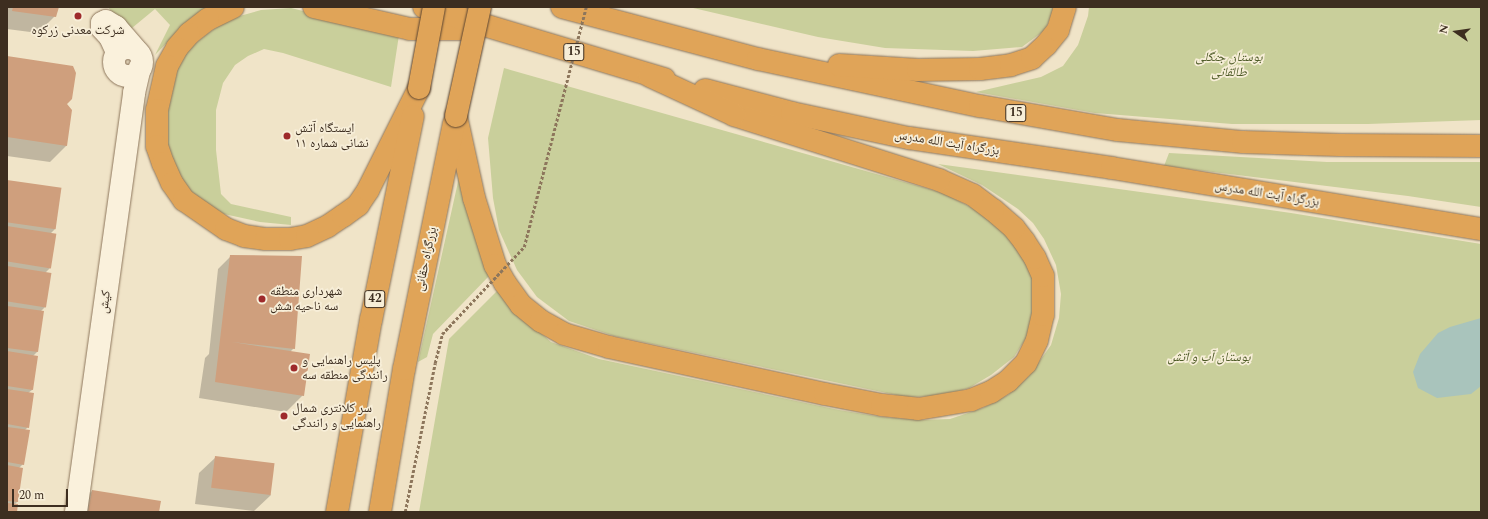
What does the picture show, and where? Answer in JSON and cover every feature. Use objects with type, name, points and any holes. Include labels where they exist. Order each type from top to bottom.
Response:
[{"type":"highway","points":[[233,7],[208,19],[189,34],[177,48],[167,66],[161,89],[157,110],[156,129],[157,146],[163,164],[172,183],[184,200],[226,229],[244,236],[266,239],[290,239],[307,236],[328,226],[343,216],[358,205],[368,190],[419,88]]},
{"type":"highway","points":[[314,7],[410,29],[499,29]]},
{"type":"highway","name":"بزرگراه آیت الله مدرس","points":[[424,7],[650,76],[792,113],[909,138],[1112,168],[1481,229]]},
{"type":"highway","name":"42","points":[[337,512],[371,320],[419,88],[434,7]]},
{"type":"highway","name":"بزرگراه حقانی","points":[[380,512],[404,369],[480,7]]},
{"type":"highway","name":"15","points":[[562,7],[758,59],[980,106],[1118,130],[1243,142],[1340,146],[1481,146]]},
{"type":"highway","points":[[758,59],[918,70],[980,69],[1011,65],[1032,58],[1046,45],[1058,30],[1066,7]]},
{"type":"highway","points":[[456,116],[474,198],[495,265],[505,283],[521,305],[541,321],[564,334],[609,347],[825,394],[882,405],[918,409],[971,400],[990,392],[1008,381],[1026,363],[1037,340],[1043,315],[1043,276],[1035,258],[1024,241],[1014,228],[993,210],[973,195],[939,180],[734,115],[650,76]]},
{"type":"street","name":"کیش","points":[[76,512],[133,101],[128,61]]},
{"type":"path","points":[[406,512],[442,334],[524,247],[586,7]]},
{"type":"green space","points":[[108,7],[208,7],[191,18],[155,55],[170,25],[155,9],[132,28],[118,19]]},
{"type":"green space","points":[[689,7],[1055,7],[1045,30],[1022,47],[973,51],[885,48],[818,37]]},
{"type":"green space","name":"بوستان جنگلی طالقانی","points":[[1089,7],[1481,7],[1481,120],[1368,124],[1232,124],[1095,113],[976,92],[1041,77],[1063,66],[1078,45],[1088,16]]},
{"type":"green space","points":[[291,8],[399,35],[391,87],[283,53],[264,49],[248,56],[235,65],[223,83],[216,110],[216,150],[221,194],[231,204],[291,217],[291,225],[260,222],[224,214],[203,204],[184,186],[166,143],[164,110],[178,66],[191,47],[207,34],[229,19],[261,10]]},
{"type":"green space","points":[[504,68],[943,193],[984,214],[1015,239],[1034,267],[1032,313],[1028,335],[1014,357],[991,375],[969,388],[943,396],[906,397],[614,336],[569,321],[537,297],[517,270],[499,230],[493,198],[488,138]]},
{"type":"green space","points":[[1169,153],[1327,162],[1481,162],[1481,207],[1408,196],[1164,166]]},
{"type":"green space","name":"بوستان آب و آتش","points":[[938,164],[1291,213],[1481,244],[1481,512],[419,512],[449,339],[499,289],[519,314],[551,342],[599,359],[839,410],[882,417],[922,420],[950,419],[983,408],[1008,395],[1029,376],[1051,345],[1059,318],[1061,294],[1056,265],[1044,239],[1033,223],[1018,209],[982,185]]},
{"type":"green space","points":[[460,173],[489,276],[433,334],[427,357],[418,362]]},
{"type":"water","points":[[1481,318],[1481,386],[1471,394],[1437,398],[1418,388],[1413,372],[1420,354],[1438,333],[1450,327]]},
{"type":"building","points":[[13,7],[59,7],[56,17],[12,11]]},
{"type":"building","points":[[7,56],[73,66],[76,73],[72,99],[67,104],[72,110],[67,146],[7,137]]},
{"type":"building","points":[[7,180],[61,188],[56,229],[7,222]]},
{"type":"building","points":[[7,226],[56,234],[51,268],[7,261]]},
{"type":"building","name":"شهرداری منطقه سه ناحیه شش","points":[[230,255],[302,256],[295,349],[232,342],[310,354],[304,396],[215,382]]},
{"type":"building","points":[[7,266],[51,273],[46,308],[7,301]]},
{"type":"building","points":[[7,306],[44,311],[38,352],[7,348]]},
{"type":"building","points":[[7,351],[38,356],[33,390],[7,386]]},
{"type":"building","points":[[7,389],[34,393],[29,428],[7,424]]},
{"type":"building","points":[[7,427],[30,430],[24,465],[7,462]]},
{"type":"building","points":[[215,456],[275,463],[271,495],[211,488]]},
{"type":"building","points":[[7,465],[23,468],[18,502],[7,501]]},
{"type":"building","points":[[92,490],[161,501],[159,512],[88,512]]},
{"type":"building","points":[[7,503],[18,504],[17,512],[7,512]]},
{"type":"place","name":"شرکت معدنی زرکوه","points":[[78,16]]},
{"type":"place","name":"ایستگاه آتش نشانی شماره ۱۱","points":[[287,136]]},
{"type":"place","name":"شهرداری منطقه سه ناحیه شش","points":[[262,299]]},
{"type":"place","name":"پلیس راهنمایی و رانندگی منطقه سه","points":[[294,368]]},
{"type":"place","name":"سر کلانتری شمال راهنمایی و رانندگی","points":[[284,416]]}]
